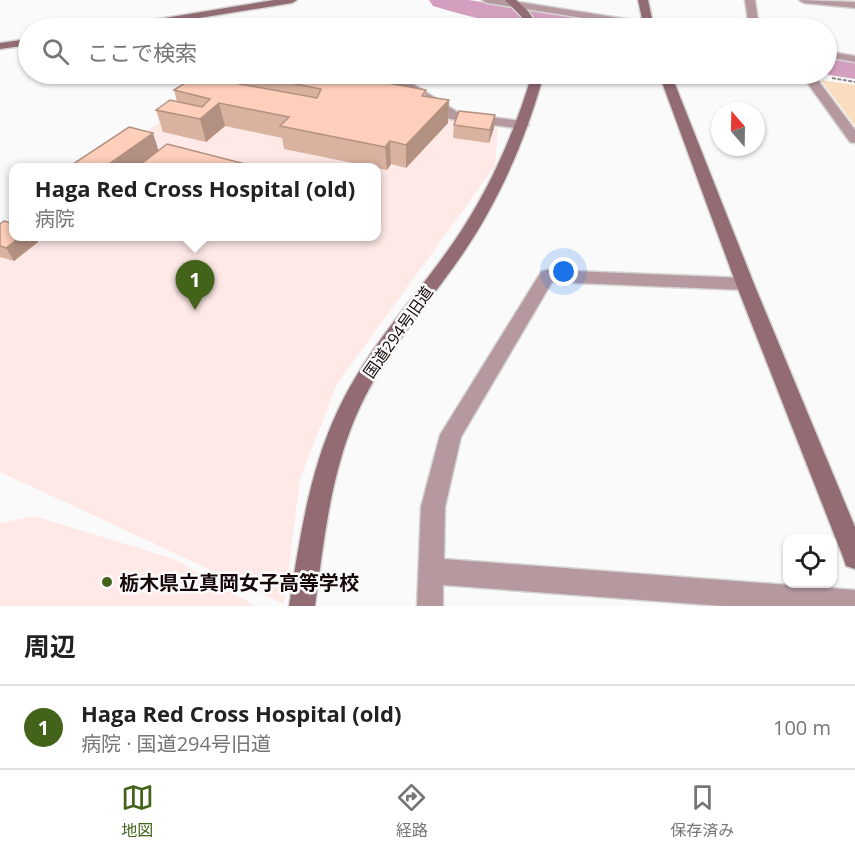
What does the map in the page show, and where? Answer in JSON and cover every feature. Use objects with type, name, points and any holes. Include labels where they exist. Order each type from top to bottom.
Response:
[{"type":"street","points":[[194,18],[292,0]]},
{"type":"street","points":[[487,0],[515,4],[558,5],[611,18]]},
{"type":"street","points":[[643,0],[646,18]]},
{"type":"street","points":[[750,0],[753,18]]},
{"type":"street","points":[[804,0],[855,5]]},
{"type":"street","points":[[515,4],[526,18]]},
{"type":"street","points":[[0,46],[18,43]]},
{"type":"street","points":[[837,56],[855,59]]},
{"type":"street","points":[[405,84],[454,116],[522,125]]},
{"type":"street","name":"国道294号旧道","points":[[302,606],[318,500],[330,452],[349,407],[371,367],[460,246],[484,207],[504,169],[522,125],[535,84]]},
{"type":"street","points":[[669,84],[745,284],[855,556]]},
{"type":"street","points":[[814,84],[855,139]]},
{"type":"street","points":[[430,606],[433,507],[451,435],[548,276],[745,284]]},
{"type":"street","points":[[430,571],[855,603]]},
{"type":"path","points":[[837,79],[855,82]]},
{"type":"shaded area","points":[[837,82],[855,85],[855,126],[824,84]]},
{"type":"shaded area","points":[[214,84],[396,84],[445,118],[498,126],[495,166],[337,384],[300,479],[284,604],[0,472],[0,236],[9,236],[9,241],[381,241],[381,163],[102,163]]},
{"type":"shaded area","name":"栃木県立真岡女子高等学校","points":[[34,516],[174,559],[255,606],[0,606],[0,523]]},
{"type":"building","points":[[183,84],[240,84],[317,98],[321,89],[296,84],[393,84],[426,90],[422,96],[449,100],[406,145],[390,141],[385,147],[280,126],[289,117],[219,103],[200,119],[156,110],[170,100],[202,107],[210,99],[174,90]]},
{"type":"building","points":[[459,111],[495,115],[490,130],[454,125]]},
{"type":"building","points":[[129,127],[153,133],[110,163],[75,163]]},
{"type":"building","points":[[167,144],[241,163],[142,163]]},
{"type":"building","points":[[4,221],[9,222],[9,241],[15,241],[6,248],[0,246],[0,224]]},
{"type":"waterway","points":[[442,0],[474,10],[526,18]]},
{"type":"waterway","points":[[837,67],[855,70]]},
{"type":"place","name":"Haga Red Cross Hospital (old)","points":[[195,310]]},
{"type":"place","name":"栃木県立真岡女子高等学校","points":[[107,582]]}]
